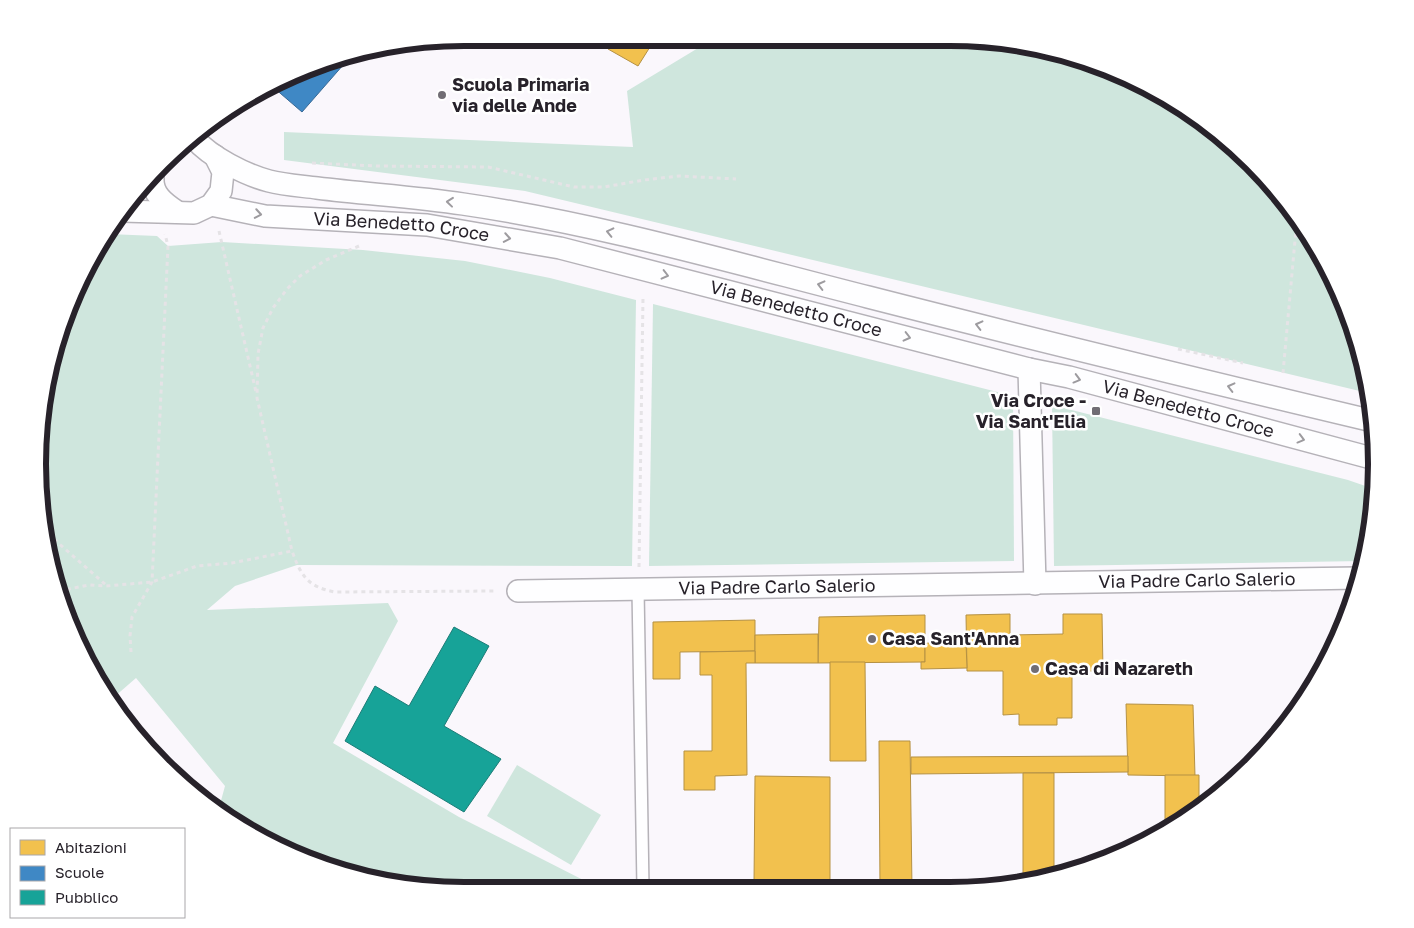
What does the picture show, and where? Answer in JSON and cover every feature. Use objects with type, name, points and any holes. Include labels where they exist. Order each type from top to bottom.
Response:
[{"type":"street","points":[[132,211],[194,213],[210,205],[221,191],[223,172],[200,146]]},
{"type":"street","name":"Via Benedetto Croce","points":[[200,146],[241,170],[270,182],[462,203],[550,219],[658,243],[1026,338],[1365,419]]},
{"type":"street","points":[[154,185],[161,201],[176,211]]},
{"type":"street","name":"Via Benedetto Croce","points":[[210,205],[265,216],[427,225],[560,248],[1029,369],[1069,377],[1368,457]]},
{"type":"street","points":[[1029,369],[1035,584]]},
{"type":"street","name":"Via Padre Carlo Salerio","points":[[518,591],[1352,578]]},
{"type":"lane","points":[[638,589],[643,882]]},
{"type":"path","points":[[309,163],[376,166],[488,167],[574,187],[604,187],[679,176],[736,179]]},
{"type":"path","points":[[131,652],[132,616],[152,582],[168,246],[164,229]]},
{"type":"path","points":[[219,230],[292,551],[297,565],[307,582],[322,590],[336,592],[518,591]]},
{"type":"path","points":[[1283,373],[1296,230]]},
{"type":"path","points":[[257,398],[258,354],[264,328],[273,308],[287,289],[300,276],[326,260],[359,246]]},
{"type":"path","points":[[639,568],[643,297]]},
{"type":"path","points":[[1178,348],[1243,363]]},
{"type":"path","points":[[53,538],[106,586]]},
{"type":"path","points":[[65,590],[89,585],[106,586],[152,582],[197,566],[232,563],[292,551]]},
{"type":"green space","points":[[701,46],[977,47],[1031,54],[1058,60],[1110,78],[1159,102],[1204,133],[1245,169],[1281,210],[1312,255],[1325,279],[1346,330],[1361,391],[525,191],[284,160],[284,132],[633,147],[627,91]]},
{"type":"green space","points":[[115,234],[157,236],[168,246],[222,242],[363,250],[465,261],[550,278],[636,300],[632,566],[297,565],[235,586],[207,610],[388,603],[398,621],[333,743],[459,817],[587,882],[464,882],[409,878],[356,868],[330,860],[279,839],[255,826],[220,803],[225,786],[136,678],[116,695],[89,648],[68,598],[54,545],[47,491],[47,437],[54,383],[68,330],[89,279]]},
{"type":"green space","points":[[653,304],[1013,396],[1014,561],[649,566]]},
{"type":"green space","points":[[1052,405],[1348,480],[1367,487],[1356,561],[1054,566]]},
{"type":"green space","points":[[517,765],[601,815],[571,865],[487,816]]},
{"type":"building: Abitazioni","points":[[610,46],[651,46],[638,66],[608,49]]},
{"type":"building: Abitazioni","name":"Casa di Nazareth","points":[[1010,614],[1010,635],[1063,634],[1063,614],[1102,614],[1103,671],[1072,671],[1072,718],[1057,718],[1057,725],[1019,725],[1019,714],[1003,715],[1003,671],[967,671],[966,615]]},
{"type":"building: Abitazioni","name":"Casa Sant'Anna","points":[[925,615],[925,662],[818,663],[819,617]]},
{"type":"building: Abitazioni","points":[[755,620],[755,651],[680,652],[680,679],[653,679],[653,622]]},
{"type":"building: Abitazioni","points":[[818,634],[818,663],[755,663],[755,635]]},
{"type":"building: Abitazioni","points":[[925,643],[966,643],[967,668],[921,669],[921,662],[925,662]]},
{"type":"building: Abitazioni","points":[[755,651],[755,663],[746,663],[747,775],[715,776],[715,790],[684,790],[684,751],[712,751],[712,675],[700,675],[700,652]]},
{"type":"building: Abitazioni","points":[[830,662],[865,662],[866,761],[830,761]]},
{"type":"building: Abitazioni","points":[[1126,704],[1193,705],[1195,776],[1128,775]]},
{"type":"building: Abitazioni","points":[[879,741],[910,741],[912,882],[880,882]]},
{"type":"building: Abitazioni","points":[[1128,756],[1128,772],[911,774],[911,757]]},
{"type":"building: Abitazioni","points":[[1023,773],[1054,773],[1054,869],[1023,875]]},
{"type":"building: Abitazioni","points":[[1165,775],[1199,775],[1199,799],[1165,822]]},
{"type":"building: Abitazioni","points":[[755,776],[830,777],[830,882],[754,882]]},
{"type":"building: Scuole","points":[[344,64],[302,112],[277,90]]},
{"type":"building: Pubblico","points":[[454,627],[489,646],[444,726],[501,759],[464,812],[345,741],[375,686],[409,706]]},
{"type":"place","name":"Scuola Primaria via delle Ande","points":[[442,95]]},
{"type":"place","name":"Via Croce - Via Sant'Elia","points":[[1096,411]]},
{"type":"place","name":"Casa Sant'Anna","points":[[872,639]]},
{"type":"place","name":"Casa di Nazareth","points":[[1035,669]]}]
